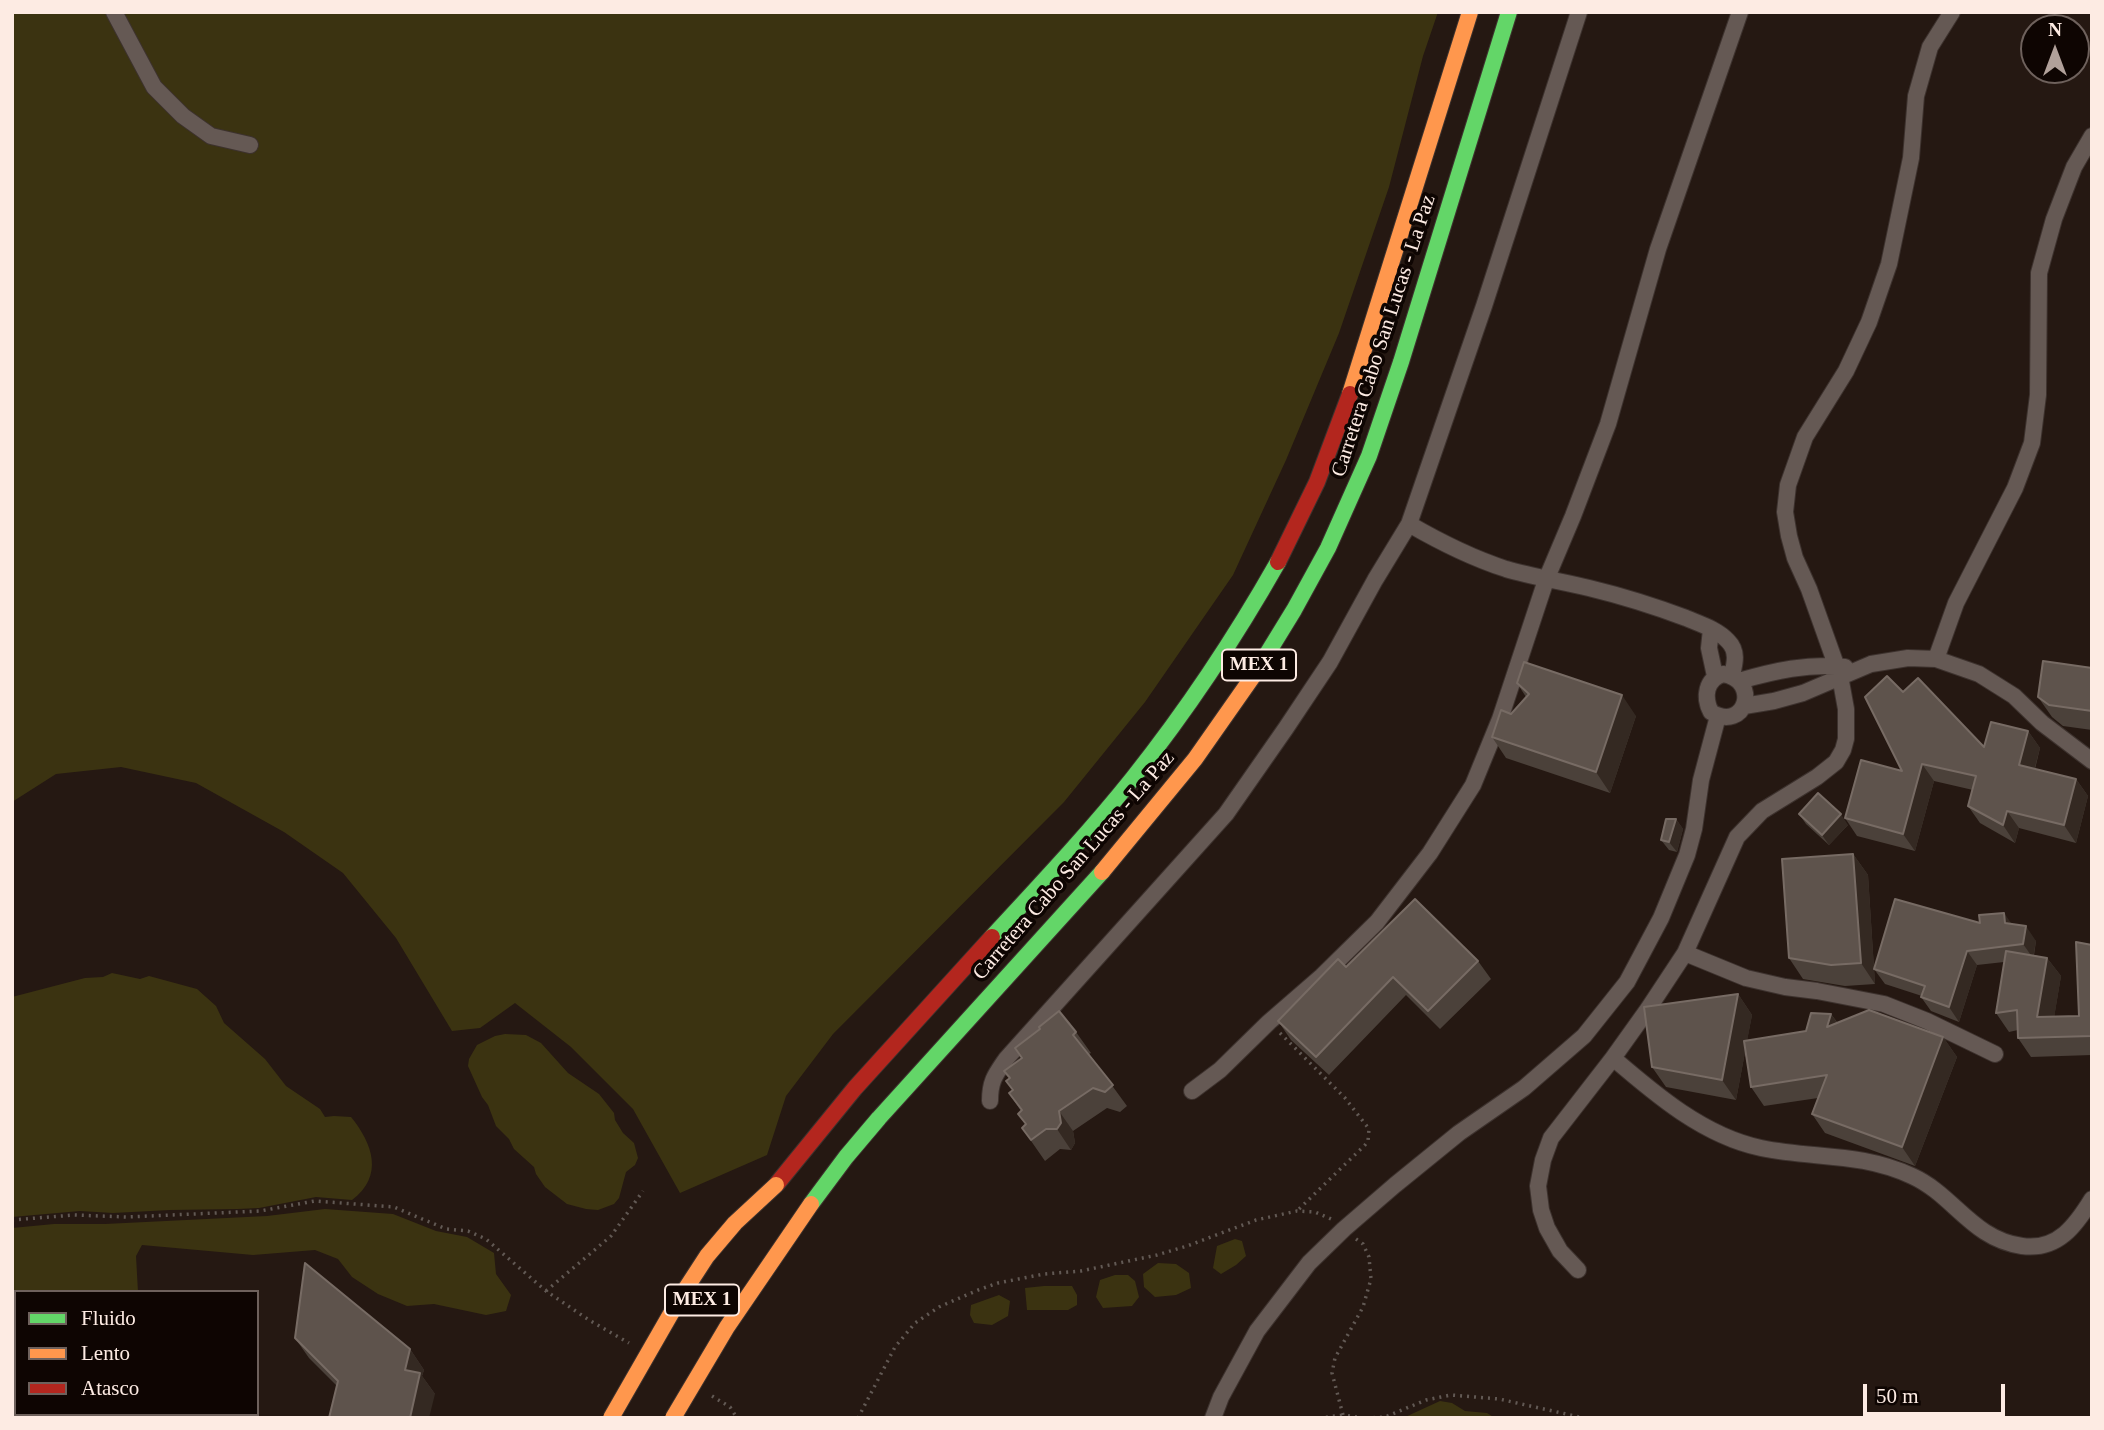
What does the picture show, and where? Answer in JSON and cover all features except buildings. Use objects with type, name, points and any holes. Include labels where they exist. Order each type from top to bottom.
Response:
[{"type":"highway","name":"Carretera Cabo San Lucas - La Paz","points":[[728,1257],[776,1185],[860,1081],[1110,805],[1183,710],[1269,576],[1309,501],[1354,388],[1470,12]]},
{"type":"highway","name":"Carretera Cabo San Lucas - La Paz","points":[[673,1418],[727,1327],[846,1157],[1107,867],[1174,786],[1237,701],[1302,595],[1352,497],[1388,403],[1509,12]]},
{"type":"highway","points":[[611,1418],[707,1256],[736,1223],[776,1185]]},
{"type":"highway","points":[[680,1418],[690,1387]]},
{"type":"street","points":[[114,12],[154,87],[183,116],[211,136],[250,145]]},
{"type":"street","points":[[990,1101],[990,1087],[1006,1059],[1226,814],[1330,662],[1409,524],[1484,306],[1579,12]]},
{"type":"street","points":[[1192,1091],[1220,1070],[1377,922],[1430,853],[1473,785],[1500,719],[1546,580],[1608,424],[1658,248],[1740,12]]},
{"type":"street","points":[[1578,1270],[1560,1251],[1547,1228],[1541,1210],[1538,1186],[1551,1138],[1613,1058],[1685,953],[1737,837],[1762,811],[1836,762],[1843,750],[1846,739],[1846,709],[1838,671],[1819,614],[1792,547],[1785,512],[1788,485],[1805,438],[1846,371],[1869,322],[1889,264],[1911,158],[1916,96],[1930,47],[1952,12]]},
{"type":"street","points":[[1936,659],[1956,603],[2015,488],[2032,443],[2038,395],[2039,273],[2053,219],[2074,167],[2092,136]]},
{"type":"street","points":[[1409,524],[1440,542],[1490,563],[1546,580],[1626,597],[1711,629],[1731,644],[1736,660],[1736,678],[1744,688],[1744,706],[1740,713],[1718,716],[1711,712],[1706,698],[1710,682],[1715,676],[1723,674],[1736,678],[1810,665],[1838,671],[1908,658],[1936,659],[1979,674],[2014,696],[2042,723],[2092,761]]},
{"type":"street","points":[[1711,629],[1709,648],[1715,676]]},
{"type":"street","points":[[1744,706],[1803,693],[1838,671]]},
{"type":"street","points":[[1213,1418],[1257,1331],[1309,1263],[1344,1228],[1459,1133],[1524,1088],[1584,1036],[1627,982],[1661,918],[1687,855],[1694,829],[1701,780],[1718,716]]},
{"type":"street","points":[[1685,953],[1746,978],[1884,1004],[1927,1021],[1995,1054]]},
{"type":"street","points":[[1613,1058],[1649,1089],[1723,1136],[1761,1148],[1859,1158],[1889,1166],[1914,1177],[1941,1194],[1972,1224],[1996,1239],[2024,1247],[2045,1244],[2066,1235],[2092,1199]]},
{"type":"path","points":[[1269,1022],[1345,1098],[1369,1129],[1365,1145],[1297,1211]]},
{"type":"path","points":[[546,1291],[611,1236],[643,1191]]},
{"type":"path","points":[[12,1220],[74,1215],[127,1217],[260,1211],[315,1201],[394,1206],[446,1228],[468,1231],[486,1239],[546,1291],[633,1345]]},
{"type":"path","points":[[858,1418],[895,1347],[915,1323],[939,1307],[998,1283],[1044,1274],[1081,1271],[1157,1255],[1187,1247],[1256,1220],[1297,1211],[1315,1212],[1330,1219],[1363,1244],[1369,1257],[1371,1279],[1363,1307],[1335,1358],[1332,1373],[1343,1415]]},
{"type":"path","points":[[1319,1418],[1343,1415],[1385,1417],[1426,1400],[1451,1395],[1499,1399],[1584,1418]]},
{"type":"path","points":[[730,1407],[737,1418]]},
{"type":"shaded area","points":[[12,12],[1438,12],[1423,56],[1389,187],[1339,333],[1286,460],[1233,575],[1145,702],[1064,802],[833,1034],[786,1096],[767,1155],[680,1193],[633,1109],[571,1047],[515,1003],[480,1028],[452,1031],[396,938],[343,873],[284,832],[196,783],[121,767],[56,774],[12,802]]},
{"type":"shaded area","points":[[112,973],[140,979],[149,976],[197,989],[216,1006],[224,1023],[265,1059],[286,1086],[320,1109],[325,1117],[351,1117],[365,1138],[372,1160],[372,1170],[362,1191],[352,1200],[316,1197],[259,1208],[113,1213],[80,1211],[12,1217],[12,997]]},
{"type":"shaded area","points":[[505,1034],[526,1035],[541,1043],[568,1073],[599,1094],[614,1113],[623,1133],[634,1143],[638,1158],[635,1165],[626,1172],[619,1198],[614,1204],[598,1210],[567,1204],[545,1187],[534,1167],[514,1149],[509,1139],[496,1126],[468,1066],[477,1045]]},
{"type":"shaded area","points":[[325,1209],[393,1214],[436,1231],[467,1237],[494,1253],[496,1274],[511,1295],[506,1311],[486,1315],[434,1304],[407,1306],[378,1294],[352,1277],[338,1259],[315,1250],[253,1255],[142,1245],[136,1256],[138,1290],[14,1290],[14,1416],[138,1418],[12,1418],[12,1228],[267,1216]]},
{"type":"shaded area","points":[[1235,1239],[1242,1241],[1246,1256],[1221,1274],[1213,1268],[1217,1246]]},
{"type":"shaded area","points":[[1158,1263],[1176,1264],[1189,1273],[1191,1288],[1176,1295],[1155,1297],[1144,1287],[1143,1274]]},
{"type":"shaded area","points":[[1115,1275],[1128,1275],[1135,1281],[1139,1297],[1132,1306],[1103,1308],[1096,1297],[1100,1280]]},
{"type":"shaded area","points":[[1072,1286],[1077,1295],[1077,1305],[1068,1310],[1027,1310],[1025,1288]]},
{"type":"shaded area","points":[[999,1295],[1010,1301],[1008,1316],[992,1325],[974,1323],[970,1315],[971,1305]]},
{"type":"shaded area","points":[[1440,1401],[1452,1403],[1465,1411],[1487,1413],[1495,1418],[1403,1418]]},
{"type":"traffic: fast","points":[[1256,672],[1328,548],[1369,456],[1401,362],[1509,12]]},
{"type":"traffic: fast","points":[[992,937],[1082,839],[1153,752],[1210,673],[1278,562]]},
{"type":"traffic: fast","points":[[811,1204],[879,1118],[1102,872]]},
{"type":"traffic: slow","points":[[1350,394],[1470,12]]},
{"type":"traffic: slow","points":[[1102,872],[1195,759],[1256,672]]},
{"type":"traffic: slow","points":[[611,1418],[707,1256],[735,1223],[776,1185]]},
{"type":"traffic: slow","points":[[673,1418],[727,1327],[811,1204]]},
{"type":"traffic: jam","points":[[1278,562],[1317,482],[1350,394]]},
{"type":"traffic: jam","points":[[776,1185],[855,1088],[992,937]]}]
